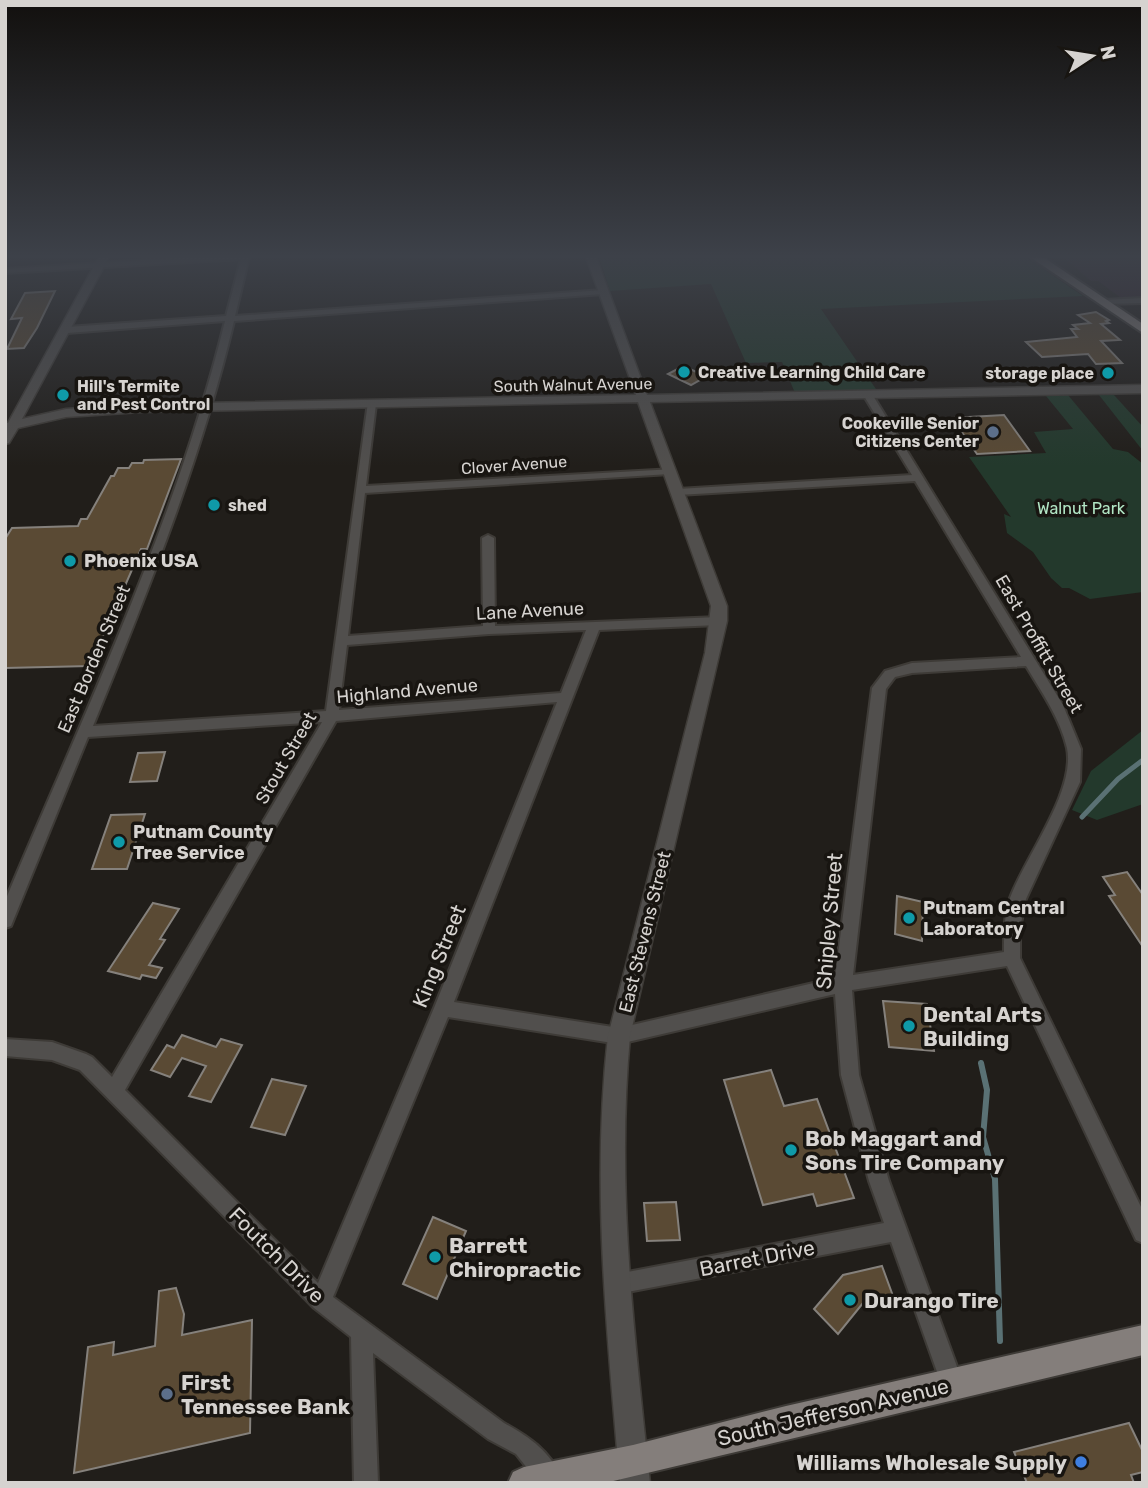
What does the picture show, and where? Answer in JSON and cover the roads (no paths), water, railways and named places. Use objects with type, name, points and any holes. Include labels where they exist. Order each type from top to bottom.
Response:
[{"type":"main road","name":"South Jefferson Avenue","points":[[536,1480],[634,1472],[952,1383],[1143,1340]]},
{"type":"street","points":[[5,440],[9,426],[69,326]]},
{"type":"street","points":[[67,330],[116,326]]},
{"type":"street","name":"East Borden Street","points":[[5,921],[148,576],[208,407],[230,326]]},
{"type":"street","name":"East Stevens Street","points":[[616,326],[716,592],[719,621],[619,1036],[612,1088],[610,1151],[617,1284],[634,1472]]},
{"type":"street","name":"South Walnut Avenue","points":[[9,426],[86,411],[208,407],[1143,389]]},
{"type":"street","name":"East Proffitt Street","points":[[869,396],[1058,708],[1074,749],[1073,782],[1018,899],[1012,928],[1012,958],[1143,1233]]},
{"type":"street","name":"Stout Street","points":[[114,1091],[332,716],[371,404]]},
{"type":"street","name":"Clover Avenue","points":[[360,490],[670,471]]},
{"type":"street","points":[[678,492],[917,478]]},
{"type":"street","points":[[488,538],[489,630]]},
{"type":"street","name":"Lane Avenue","points":[[342,641],[489,630],[719,621]]},
{"type":"street","name":"King Street","points":[[321,1301],[443,1008],[594,626]]},
{"type":"street","name":"Shipley Street","points":[[952,1383],[879,1181],[850,1075],[843,984],[866,781],[880,688],[890,674],[912,668],[1029,661]]},
{"type":"street","name":"Highland Avenue","points":[[83,732],[332,716],[566,696]]},
{"type":"street","points":[[443,1008],[619,1036],[843,984],[1012,958]]},
{"type":"street","name":"Foutch Drive","points":[[5,1047],[52,1051],[86,1063],[321,1301],[496,1431],[524,1446],[536,1480]]},
{"type":"street","name":"Barret Drive","points":[[617,1284],[897,1231]]},
{"type":"street","points":[[362,1333],[366,1483]]},
{"type":"waterway","points":[[1082,817],[1118,779],[1143,760]]},
{"type":"waterway","points":[[981,1063],[987,1090],[983,1137],[995,1179],[1000,1341]]},
{"type":"place","name":"Creative Learning Child Care","points":[[684,372]]},
{"type":"place","name":"storage place","points":[[1108,373]]},
{"type":"place","name":"Hill's Termite and Pest Control","points":[[63,395]]},
{"type":"place","name":"Cookeville Senior Citizens Center","points":[[993,432]]},
{"type":"place","name":"shed","points":[[214,505]]},
{"type":"place","name":"Phoenix USA","points":[[70,561]]},
{"type":"place","name":"Putnam County Tree Service","points":[[119,842]]},
{"type":"place","name":"Putnam Central Laboratory","points":[[909,918]]},
{"type":"place","name":"Dental Arts Building","points":[[909,1026]]},
{"type":"place","name":"Bob Maggart and Sons Tire Company","points":[[791,1150]]},
{"type":"place","name":"Barrett Chiropractic","points":[[435,1257]]},
{"type":"place","name":"Durango Tire","points":[[850,1300]]},
{"type":"place","name":"First Tennessee Bank","points":[[167,1394]]},
{"type":"place","name":"Williams Wholesale Supply","points":[[1081,1462]]},
{"type":"park label","name":"Walnut Park","points":[[1081,508]]}]
